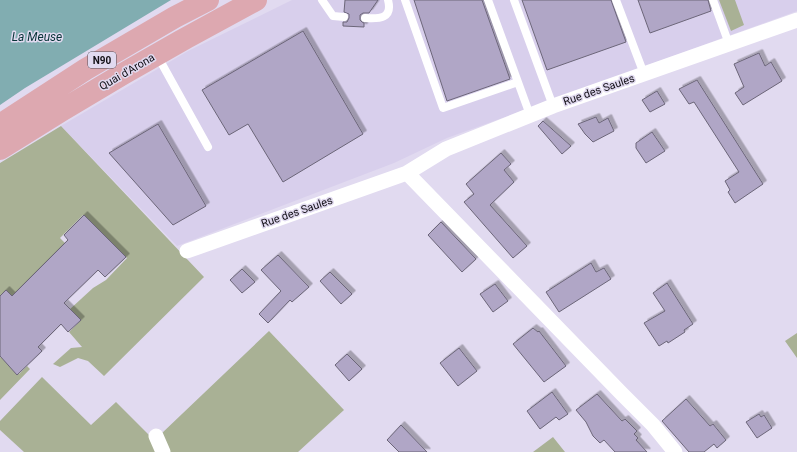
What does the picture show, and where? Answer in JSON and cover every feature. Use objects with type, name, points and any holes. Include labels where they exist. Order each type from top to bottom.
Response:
[{"type":"main road","name":"Quai d'Arona","points":[[0,149],[57,113],[132,56],[175,17],[208,0]]},
{"type":"main road","name":"Quai d'Arona","points":[[0,125],[86,69],[132,56],[157,54],[256,0]]},
{"type":"street","name":"Rue des Saules","points":[[187,251],[407,173],[446,149],[553,106],[797,20]]},
{"type":"street","points":[[407,173],[653,425],[675,452]]},
{"type":"street","points":[[156,436],[163,452]]},
{"type":"lane","points":[[322,0],[333,16],[344,17]]},
{"type":"lane","points":[[365,18],[376,19],[387,14],[389,8],[388,0]]},
{"type":"lane","points":[[405,0],[443,108],[518,82]]},
{"type":"lane","points":[[488,0],[530,115]]},
{"type":"lane","points":[[514,0],[553,106]]},
{"type":"lane","points":[[616,0],[644,74]]},
{"type":"lane","points":[[713,0],[729,44]]},
{"type":"lane","points":[[157,54],[208,147]]},
{"type":"shaded area","points":[[292,0],[797,0],[797,11],[447,138],[394,163],[177,246],[61,126],[188,51]]},
{"type":"shaded area","points":[[719,0],[735,0],[744,25],[731,31]]},
{"type":"shaded area","points":[[61,126],[204,277],[104,376],[88,361],[78,358],[60,367],[53,364],[71,348],[82,347],[69,332],[80,321],[69,310],[93,288],[106,280],[127,258],[83,215],[60,238],[69,247],[0,309],[0,163]]},
{"type":"shaded area","points":[[269,331],[344,410],[298,452],[167,452],[161,434]]},
{"type":"shaded area","points":[[797,333],[797,358],[785,341]]},
{"type":"shaded area","points":[[1,356],[19,374],[27,366],[30,369],[0,400],[0,358]]},
{"type":"shaded area","points":[[42,377],[91,425],[116,402],[151,437],[157,452],[24,452],[0,430],[0,421]]},
{"type":"shaded area","points":[[553,437],[565,452],[533,452]]},
{"type":"water","name":"La Meuse","points":[[0,0],[171,0],[25,88],[0,105]]},
{"type":"building","points":[[345,0],[378,0],[369,13],[363,13],[360,15],[360,20],[364,23],[364,27],[343,26],[343,22],[347,22],[349,18],[349,14],[344,12]]},
{"type":"building","points":[[414,0],[482,0],[510,79],[447,101]]},
{"type":"building","points":[[522,0],[611,0],[626,42],[547,70]]},
{"type":"building","points":[[638,0],[708,0],[711,11],[650,33]]},
{"type":"building","points":[[303,31],[363,134],[283,182],[248,124],[229,135],[202,90]]},
{"type":"building","points":[[759,53],[765,66],[771,62],[782,81],[743,105],[735,93],[744,87],[734,64]]},
{"type":"building","points":[[697,80],[763,184],[735,203],[728,192],[730,190],[725,181],[739,172],[694,102],[689,104],[679,89]]},
{"type":"building","points":[[657,91],[665,104],[650,112],[642,100]]},
{"type":"building","points":[[596,117],[599,123],[608,118],[614,131],[593,142],[578,124]]},
{"type":"building","points":[[543,121],[571,146],[562,154],[538,126]]},
{"type":"building","points":[[158,124],[206,206],[173,225],[109,153]]},
{"type":"building","points":[[652,132],[665,151],[646,163],[636,148],[636,143]]},
{"type":"building","points":[[501,153],[511,164],[504,170],[514,182],[490,205],[527,246],[513,258],[464,202],[474,194],[466,184]]},
{"type":"building","points":[[84,215],[126,257],[105,277],[98,270],[64,303],[81,320],[68,332],[61,324],[38,347],[42,351],[17,375],[0,356],[0,296],[6,290],[12,296],[68,240],[64,235]]},
{"type":"building","points":[[441,222],[476,259],[462,272],[428,235]]},
{"type":"building","points":[[278,255],[309,287],[292,302],[290,300],[268,323],[259,314],[281,291],[261,270]]},
{"type":"building","points":[[591,263],[596,272],[604,268],[611,279],[559,312],[546,292]]},
{"type":"building","points":[[242,269],[255,282],[242,293],[230,280]]},
{"type":"building","points":[[330,272],[352,294],[341,304],[320,281]]},
{"type":"building","points":[[667,283],[693,324],[684,330],[685,332],[668,343],[667,341],[659,346],[644,323],[665,311],[653,293]]},
{"type":"building","points":[[495,284],[508,301],[493,312],[480,294]]},
{"type":"building","points":[[533,328],[538,332],[539,331],[566,366],[544,382],[513,344]]},
{"type":"building","points":[[459,348],[477,371],[458,386],[440,363]]},
{"type":"building","points":[[347,354],[362,369],[349,381],[335,365]]},
{"type":"building","points":[[552,392],[568,414],[559,420],[556,417],[540,429],[527,411]]},
{"type":"building","points":[[597,394],[622,421],[625,419],[637,431],[634,434],[638,438],[636,440],[647,452],[615,452],[604,440],[600,443],[593,436],[586,422],[576,410]]},
{"type":"building","points":[[686,399],[710,426],[713,424],[726,440],[717,448],[714,444],[704,452],[689,452],[662,421]]},
{"type":"building","points":[[759,414],[761,417],[764,415],[772,428],[757,438],[746,422]]},
{"type":"building","points":[[401,425],[427,452],[399,452],[387,440]]}]
